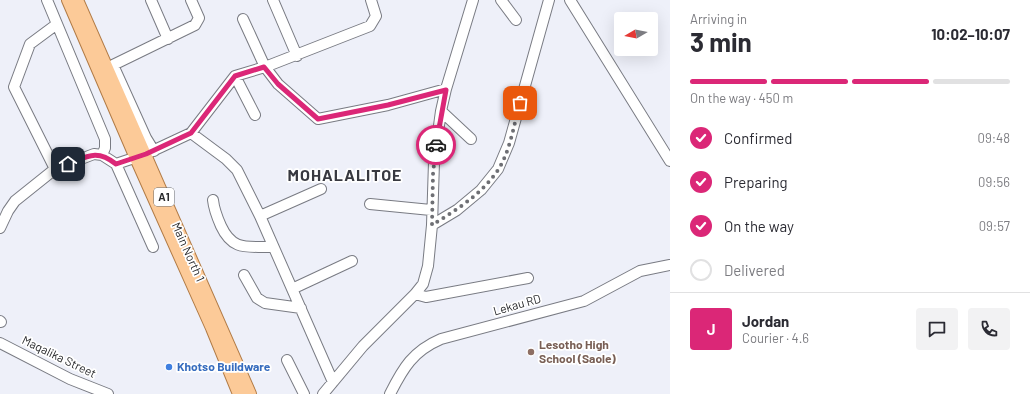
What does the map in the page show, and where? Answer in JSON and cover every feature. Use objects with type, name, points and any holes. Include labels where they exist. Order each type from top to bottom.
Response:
[{"type":"main road","name":"Main North 1","points":[[68,0],[145,154],[239,394]]},
{"type":"main road","name":"Main North 1","points":[[77,0],[250,394]]},
{"type":"street","points":[[47,0],[105,139],[105,148],[102,155]]},
{"type":"street","points":[[151,0],[168,39]]},
{"type":"street","points":[[145,154],[146,138],[114,65],[195,26],[199,18],[191,0]]},
{"type":"street","points":[[273,0],[297,56]]},
{"type":"street","points":[[116,164],[145,154],[191,133],[235,76],[297,56],[370,26],[376,16],[371,0]]},
{"type":"street","points":[[323,394],[363,346],[415,294],[423,284],[428,266],[432,225],[431,210],[434,162],[442,111],[446,90],[473,0]]},
{"type":"street","points":[[501,0],[516,20]]},
{"type":"street","points":[[432,225],[457,210],[481,190],[498,169],[509,142],[549,0]]},
{"type":"street","points":[[570,0],[670,161]]},
{"type":"street","points":[[243,19],[264,67],[278,84],[318,119],[388,105],[446,90]]},
{"type":"street","points":[[54,169],[14,87],[30,44],[57,24]]},
{"type":"street","points":[[235,76],[256,115]]},
{"type":"street","points":[[442,111],[471,139]]},
{"type":"street","points":[[191,133],[226,158],[237,170],[260,216],[333,382]]},
{"type":"street","points":[[0,228],[8,211],[15,201],[54,169],[94,154],[102,155],[116,164],[153,247]]},
{"type":"street","points":[[260,216],[321,189]]},
{"type":"street","points":[[213,200],[214,211],[226,238],[234,245],[273,247]]},
{"type":"street","points":[[370,204],[431,210]]},
{"type":"street","points":[[292,289],[352,261]]},
{"type":"street","name":"Lekau RD","points":[[390,394],[402,370],[419,350],[440,339],[584,301],[640,271],[670,265]]},
{"type":"street","points":[[244,275],[257,298],[265,303],[301,308]]},
{"type":"street","points":[[415,294],[426,297],[528,278]]},
{"type":"street","name":"Maqalika Street","points":[[0,343],[70,379],[108,394]]},
{"type":"street","points":[[287,360],[304,394]]},
{"type":"way so far","points":[[436,145],[431,210],[432,225],[457,210],[481,190],[498,169],[509,142],[520,103]]},
{"type":"place","name":"Lesotho High School (Saole)","points":[[531,352]]},
{"type":"place","name":"Khotso Buildware","points":[[169,367]]},
{"type":"district","name":"MOHALALITOE","points":[[345,175]]},
{"type":"route","points":[[68,164],[94,154],[102,155],[116,164],[146,154],[191,133],[235,76],[264,67],[278,84],[318,119],[388,105],[446,90],[436,145]]}]
